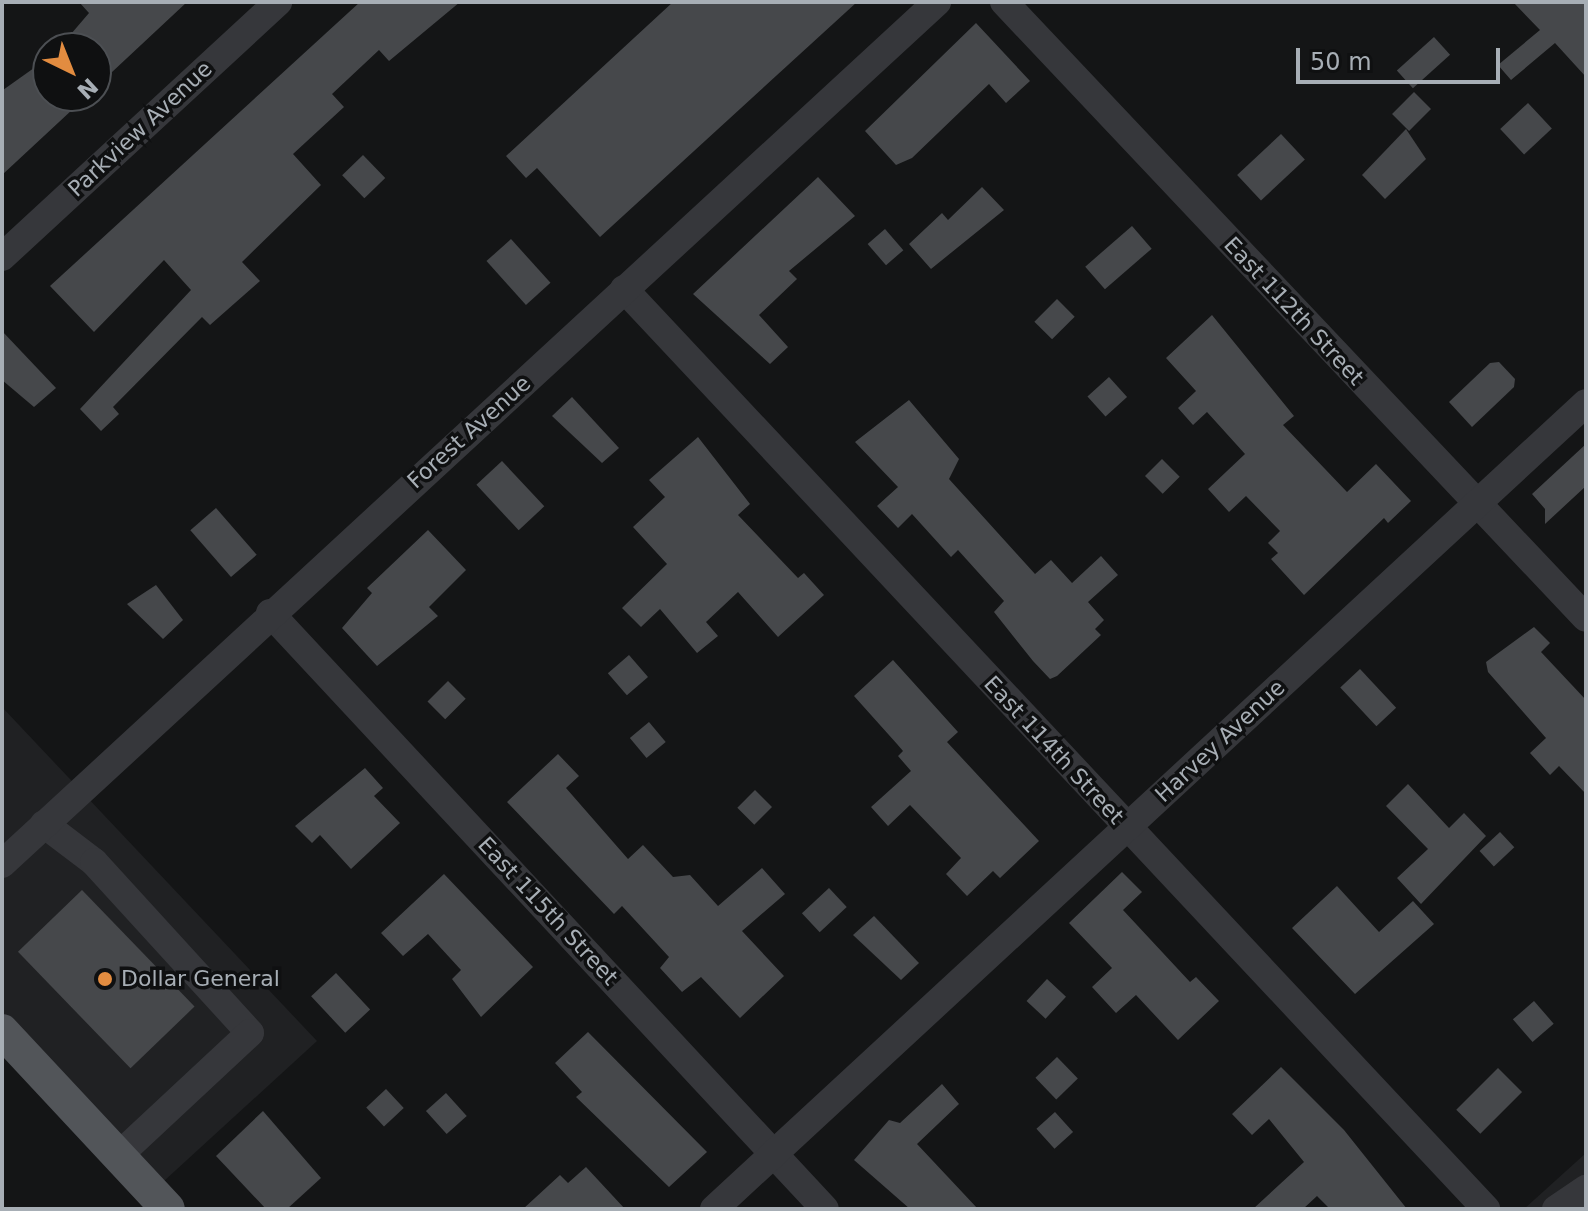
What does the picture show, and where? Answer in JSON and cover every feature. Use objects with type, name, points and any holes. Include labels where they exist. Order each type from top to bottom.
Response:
[{"type":"main road","points":[[2,1031],[160,1206]]},
{"type":"street","name":"Parkview Avenue","points":[[2,257],[278,2]]},
{"type":"street","name":"Forest Avenue","points":[[2,864],[270,613],[937,2]]},
{"type":"street","name":"East 112th Street","points":[[1004,2],[1586,618]]},
{"type":"street","name":"East 114th Street","points":[[624,289],[1486,1209]]},
{"type":"street","name":"Harvey Avenue","points":[[714,1209],[1586,403]]},
{"type":"street","name":"East 115th Street","points":[[270,613],[825,1209]]},
{"type":"street","points":[[44,824],[94,862],[250,1033],[118,1156]]},
{"type":"street","points":[[1556,1209],[1586,1189]]},
{"type":"shaded area","points":[[2,707],[317,1041],[152,1192],[2,1031]]},
{"type":"shaded area","points":[[1586,1153],[1586,1209],[1524,1209]]},
{"type":"building","points":[[79,2],[187,2],[112,72],[112,32],[73,32],[89,13]]},
{"type":"building","points":[[360,2],[460,2],[389,61],[379,50],[332,94],[344,107],[293,154],[321,185],[242,262],[260,281],[210,325],[202,317],[113,407],[119,414],[101,431],[80,409],[191,290],[164,260],[94,332],[50,286]]},
{"type":"building","points":[[673,2],[857,2],[600,237],[537,168],[526,178],[506,156]]},
{"type":"building","points":[[1513,2],[1586,2],[1586,77],[1555,43],[1511,80],[1498,65],[1540,30]]},
{"type":"building","points":[[976,23],[1030,81],[1006,103],[989,84],[912,158],[896,165],[865,131]]},
{"type":"building","points":[[1434,37],[1450,55],[1413,88],[1397,70]]},
{"type":"building","points":[[32,69],[32,112],[70,112],[2,175],[3,90]]},
{"type":"building","points":[[1414,92],[1431,109],[1409,131],[1392,114]]},
{"type":"building","points":[[1528,103],[1552,129],[1524,155],[1500,129]]},
{"type":"building","points":[[1406,129],[1426,159],[1385,199],[1362,175]]},
{"type":"building","points":[[1281,134],[1305,160],[1261,201],[1237,175]]},
{"type":"building","points":[[363,155],[385,178],[364,198],[342,175]]},
{"type":"building","points":[[818,177],[855,216],[789,271],[797,279],[759,315],[788,347],[770,364],[693,294]]},
{"type":"building","points":[[982,187],[1004,210],[931,269],[909,244],[942,213],[948,220]]},
{"type":"building","points":[[1132,226],[1152,249],[1105,289],[1085,267]]},
{"type":"building","points":[[885,229],[903,250],[886,265],[868,244]]},
{"type":"building","points":[[511,239],[550,283],[526,305],[486,261]]},
{"type":"building","points":[[1057,299],[1075,317],[1052,339],[1034,322]]},
{"type":"building","points":[[1212,315],[1294,416],[1283,425],[1347,492],[1376,464],[1411,501],[1388,523],[1384,518],[1304,595],[1271,559],[1278,553],[1268,543],[1280,531],[1246,496],[1229,512],[1208,489],[1245,454],[1207,412],[1193,425],[1178,408],[1196,391],[1166,358]]},
{"type":"building","points":[[2,331],[56,388],[34,407],[2,380]]},
{"type":"building","points":[[1499,362],[1515,379],[1514,387],[1472,427],[1449,402],[1490,363]]},
{"type":"building","points":[[1109,377],[1127,397],[1106,416],[1087,396]]},
{"type":"building","points":[[572,397],[619,448],[602,463],[552,416]]},
{"type":"building","points":[[909,400],[959,459],[949,479],[1035,574],[1051,560],[1072,583],[1101,556],[1118,575],[1088,602],[1104,620],[1095,629],[1101,635],[1057,676],[1050,679],[994,612],[1004,601],[958,550],[951,557],[912,514],[898,528],[877,506],[898,487],[855,442]]},
{"type":"building","points":[[698,437],[750,504],[738,515],[798,578],[804,573],[824,595],[778,637],[738,592],[706,622],[718,636],[697,653],[660,609],[641,627],[622,608],[667,564],[633,527],[665,497],[649,480]]},
{"type":"building","points":[[1586,444],[1586,486],[1545,524],[1545,509],[1532,494]]},
{"type":"building","points":[[1162,459],[1180,477],[1163,494],[1145,476]]},
{"type":"building","points":[[502,461],[544,506],[519,530],[476,485]]},
{"type":"building","points":[[216,508],[257,555],[231,577],[190,530]]},
{"type":"building","points":[[428,530],[466,570],[429,607],[438,616],[377,666],[342,628],[372,593],[367,588]]},
{"type":"building","points":[[156,585],[183,620],[163,639],[127,604]]},
{"type":"building","points":[[1534,627],[1550,643],[1541,652],[1586,700],[1586,794],[1559,766],[1550,775],[1530,753],[1546,738],[1488,672],[1486,662]]},
{"type":"building","points":[[629,655],[648,677],[627,695],[608,673]]},
{"type":"building","points":[[893,660],[958,732],[947,742],[1039,841],[1000,878],[993,871],[967,896],[946,874],[961,858],[910,805],[888,826],[871,807],[911,771],[898,756],[903,751],[854,696]]},
{"type":"building","points":[[1360,669],[1396,708],[1376,726],[1340,687]]},
{"type":"building","points":[[448,681],[466,699],[445,719],[427,702]]},
{"type":"building","points":[[649,722],[666,742],[647,758],[630,738]]},
{"type":"building","points":[[558,754],[579,776],[566,788],[628,859],[643,845],[673,877],[690,875],[718,906],[762,868],[785,894],[742,931],[784,976],[740,1018],[701,977],[682,992],[660,968],[669,957],[622,906],[614,914],[507,802]]},
{"type":"building","points":[[365,768],[383,788],[374,796],[400,823],[351,869],[320,835],[312,843],[295,826]]},
{"type":"building","points":[[1408,784],[1449,828],[1464,813],[1486,836],[1421,904],[1397,878],[1428,849],[1386,806]]},
{"type":"building","points":[[755,790],[772,807],[754,825],[737,808]]},
{"type":"building","points":[[1500,832],[1514,847],[1494,866],[1480,851]]},
{"type":"building","points":[[1122,872],[1142,892],[1123,910],[1190,982],[1196,977],[1219,1001],[1178,1040],[1136,995],[1116,1013],[1092,987],[1112,968],[1069,923]]},
{"type":"building","points":[[444,874],[533,967],[481,1017],[452,979],[461,970],[428,934],[403,956],[381,933]]},
{"type":"building","points":[[1337,886],[1379,932],[1413,901],[1434,924],[1355,994],[1292,928]]},
{"type":"building","points":[[829,888],[847,907],[820,932],[802,913]]},
{"type":"building","name":"Dollar General","points":[[82,890],[195,1007],[131,1068],[18,952]]},
{"type":"building","points":[[874,916],[919,963],[901,980],[853,935]]},
{"type":"building","points":[[336,973],[370,1010],[345,1033],[311,996]]},
{"type":"building","points":[[1047,979],[1066,997],[1046,1019],[1027,1001]]},
{"type":"building","points":[[1534,1001],[1554,1024],[1533,1042],[1513,1019]]},
{"type":"building","points":[[588,1032],[707,1152],[669,1187],[576,1097],[582,1092],[555,1063]]},
{"type":"building","points":[[1057,1057],[1078,1079],[1056,1099],[1035,1078]]},
{"type":"building","points":[[1281,1067],[1344,1130],[1407,1209],[1330,1209],[1317,1196],[1303,1209],[1253,1209],[1304,1162],[1269,1119],[1252,1135],[1232,1114]]},
{"type":"building","points":[[1498,1068],[1522,1092],[1480,1134],[1456,1110]]},
{"type":"building","points":[[942,1084],[959,1104],[917,1144],[978,1209],[910,1209],[854,1160],[889,1120],[900,1123]]},
{"type":"building","points":[[386,1089],[404,1108],[384,1126],[366,1107]]},
{"type":"building","points":[[446,1093],[467,1116],[447,1134],[426,1111]]},
{"type":"building","points":[[263,1111],[321,1178],[287,1209],[266,1209],[216,1156]]},
{"type":"building","points":[[1055,1112],[1073,1132],[1054,1149],[1036,1129]]},
{"type":"building","points":[[586,1167],[625,1209],[523,1209],[560,1175],[568,1183]]},
{"type":"place","name":"Dollar General","points":[[105,979]]}]
